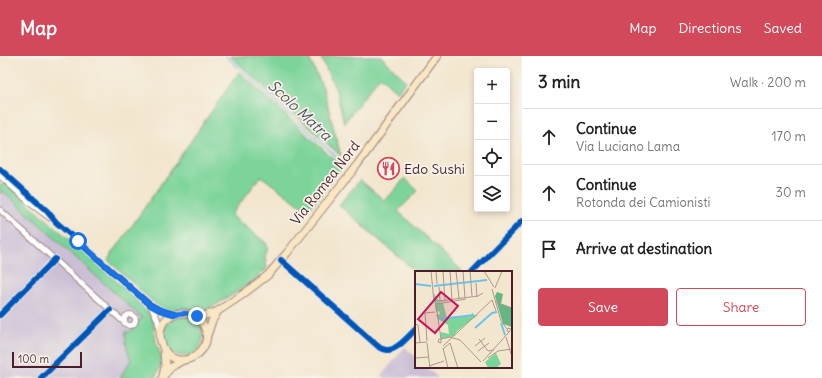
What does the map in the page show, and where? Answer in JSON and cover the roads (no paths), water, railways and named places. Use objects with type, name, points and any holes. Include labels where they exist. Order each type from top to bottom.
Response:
[{"type":"main road","name":"Via Romea Nord","points":[[197,316],[207,315],[218,311],[268,275],[353,170],[437,56]]},
{"type":"main road","points":[[164,351],[173,359],[183,360],[193,358],[201,352],[205,345],[212,321],[218,311]]},
{"type":"main road","points":[[162,377],[164,351],[160,340],[160,329],[166,320],[174,314],[185,313],[197,316],[205,327],[207,336]]},
{"type":"main road","points":[[162,377],[171,367],[183,360]]},
{"type":"street","points":[[0,169],[56,222],[149,304],[160,310],[174,314]]},
{"type":"street","points":[[0,175],[2,174],[26,195],[33,199]]},
{"type":"street","points":[[0,175],[31,204],[56,222]]},
{"type":"street","points":[[0,183],[7,182]]},
{"type":"street","points":[[0,210],[126,324]]},
{"type":"street","points":[[473,271],[522,221]]},
{"type":"street","points":[[0,315],[55,259]]},
{"type":"street","points":[[281,260],[380,348],[388,350],[393,349],[415,329]]},
{"type":"street","points":[[149,304],[157,318],[160,329]]},
{"type":"street","points":[[41,378],[110,310]]},
{"type":"waterway","name":"Scolo Matra","points":[[226,56],[343,163]]},
{"type":"place","name":"Edo Sushi","points":[[389,169]]}]
